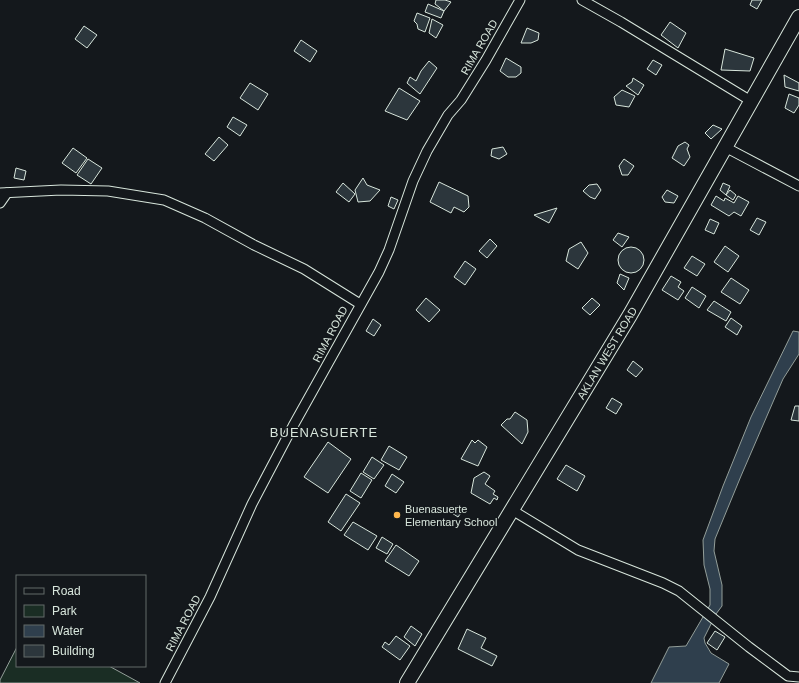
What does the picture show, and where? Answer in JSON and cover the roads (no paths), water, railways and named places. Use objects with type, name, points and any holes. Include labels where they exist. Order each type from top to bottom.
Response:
[{"type":"main road","name":"AKLAN WEST ROAD","points":[[407,683],[630,315],[799,17]]},
{"type":"street","name":"RIMA ROAD","points":[[165,683],[210,597],[252,504],[360,304],[379,272],[427,151],[448,115],[461,100],[486,60],[520,0]]},
{"type":"street","points":[[582,0],[751,101]]},
{"type":"street","points":[[726,147],[799,186]]},
{"type":"street","points":[[0,203],[4,193],[61,190],[108,191],[164,200],[205,218],[254,245],[304,269],[360,304]]},
{"type":"street","points":[[512,510],[578,550],[663,583],[679,591],[788,676],[799,677]]},
{"type":"water","points":[[793,331],[799,332],[799,354],[783,379],[715,539],[714,551],[722,585],[722,606],[716,614],[704,638],[705,643],[711,653],[729,664],[719,683],[651,683],[669,647],[686,646],[710,605],[710,589],[704,565],[703,540],[751,417]]},
{"type":"place","name":"Buenasuerte Elementary School","points":[[397,515]]},
{"type":"district","name":"BUENASUERTE","points":[[324,432]]}]
